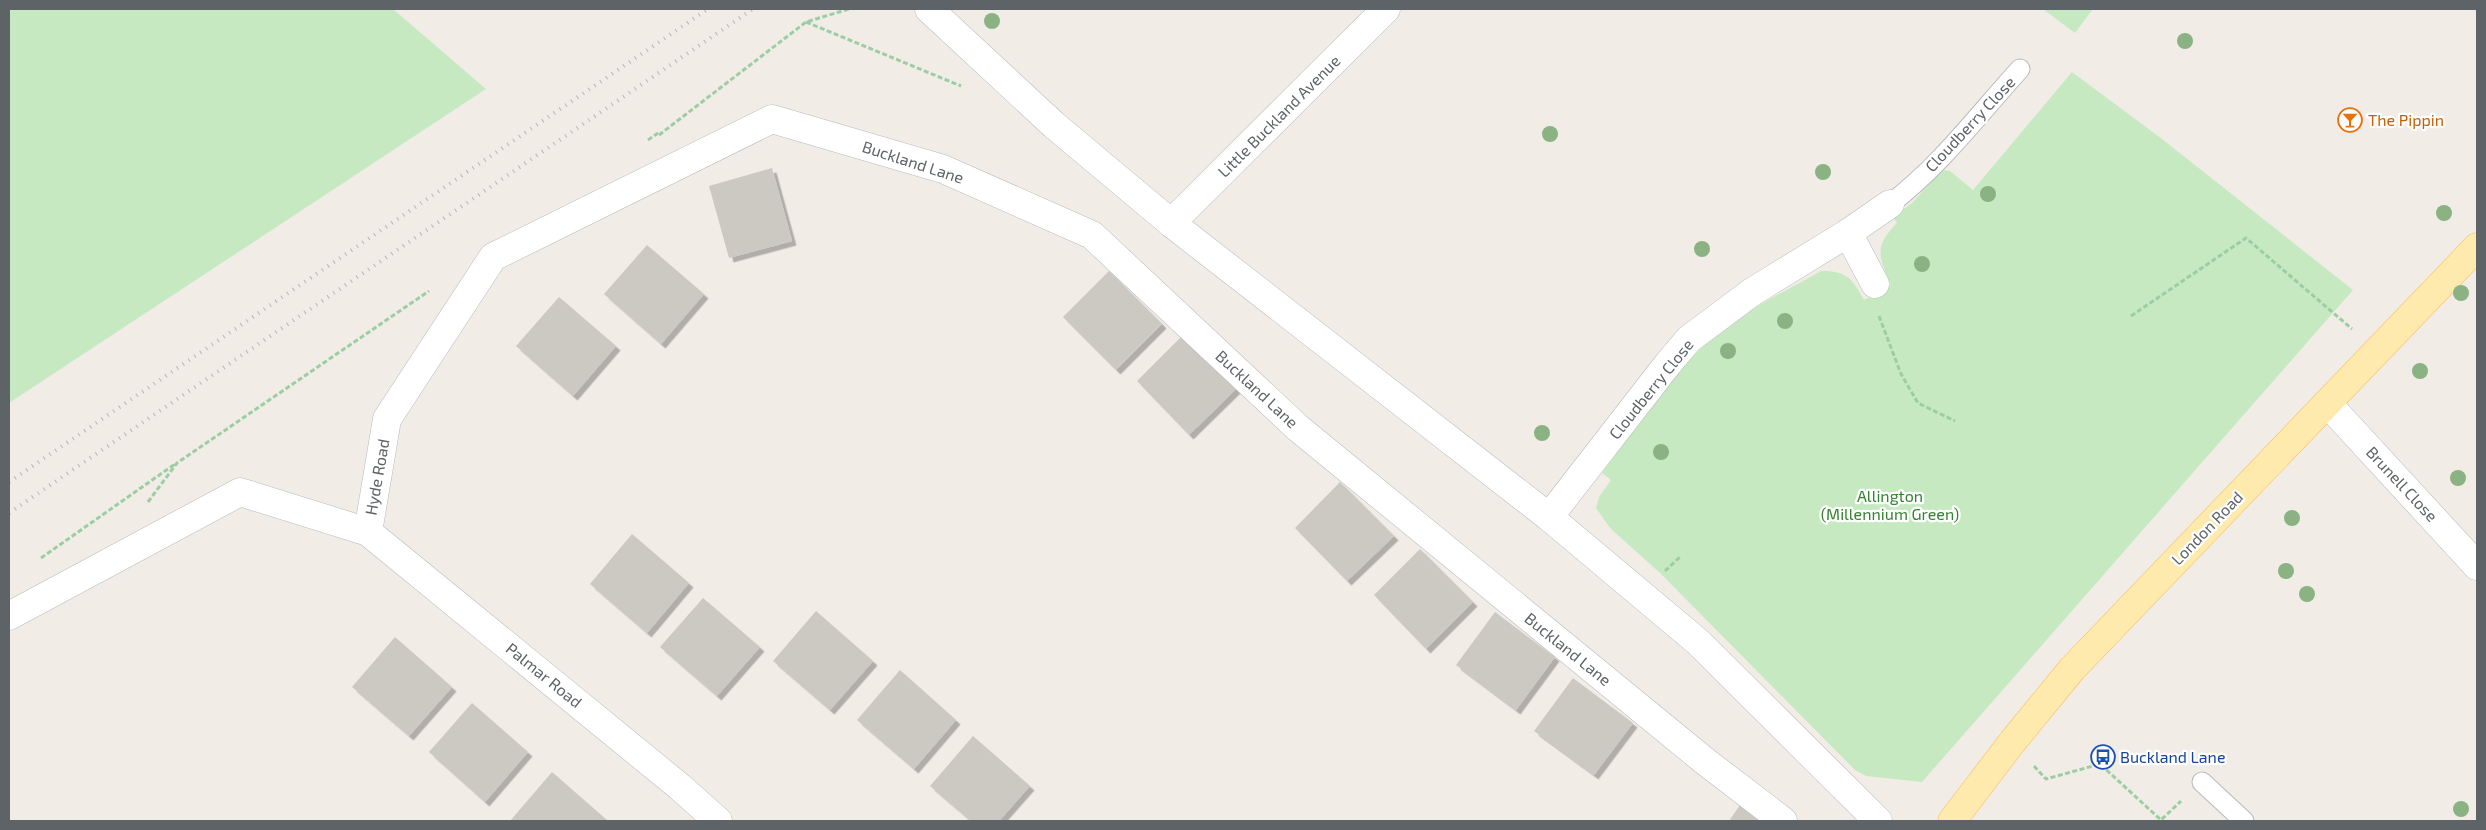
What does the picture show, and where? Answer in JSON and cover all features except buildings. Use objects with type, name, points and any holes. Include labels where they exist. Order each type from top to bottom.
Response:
[{"type":"main road","name":"London Road","points":[[1952,821],[2072,668],[2477,247]]},
{"type":"street","points":[[929,9],[1054,125],[1171,223],[1549,516],[1698,642],[1878,821]]},
{"type":"street","name":"Little Buckland Avenue","points":[[1171,223],[1386,9]]},
{"type":"street","name":"Buckland Lane","points":[[671,168],[772,118],[943,169],[1092,235],[1298,428],[1706,762],[1783,821]]},
{"type":"street","name":"Hyde Road","points":[[9,616],[240,492],[368,532],[387,419],[492,257],[671,168]]},
{"type":"street","name":"Cloudberry Close","points":[[1549,516],[1689,339],[1752,292],[1848,233],[1890,204]]},
{"type":"street","points":[[1848,233],[1875,284]]},
{"type":"street","name":"Brunell Close","points":[[2327,403],[2477,566]]},
{"type":"street","name":"Palmar Road","points":[[368,532],[680,787],[718,821]]},
{"type":"lane","name":"Cloudberry Close","points":[[1890,204],[1906,192],[1934,164],[2020,69]]},
{"type":"lane","points":[[2202,782],[2244,821]]},
{"type":"path","points":[[642,145],[806,22],[849,9]]},
{"type":"path","points":[[806,22],[962,87]]},
{"type":"path","points":[[658,134],[671,168]]},
{"type":"path","points":[[2131,316],[2246,238],[2376,352]]},
{"type":"path","points":[[1875,284],[1867,293],[1880,318],[1902,374],[1918,403],[1928,410],[1955,422]]},
{"type":"path","points":[[33,564],[430,290]]},
{"type":"path","points":[[144,508],[177,463]]},
{"type":"path","points":[[2013,741],[2046,779],[2100,764],[2162,820],[2202,782]]},
{"type":"green space","points":[[9,9],[393,9],[486,89],[9,403]]},
{"type":"green space","points":[[2043,9],[2093,9],[2075,33]]},
{"type":"green space","name":"Allington (Millennium Green)","points":[[2072,72],[2162,139],[2353,290],[1922,782],[1866,776],[1855,770],[1660,573],[1610,528],[1596,508],[1599,497],[1611,480],[1602,473],[1679,372],[1708,342],[1734,321],[1821,271],[1837,272],[1848,277],[1864,300],[1891,285],[1881,259],[1881,246],[1889,231],[1897,223],[1893,217],[1913,202],[1942,170],[1950,171],[1973,190]]},
{"type":"railway","points":[[9,482],[708,9]]},
{"type":"railway","points":[[9,513],[753,9]]},
{"type":"place","name":"The Pippin","points":[[2350,120]]},
{"type":"place","name":"Buckland Lane","points":[[2103,757]]}]
